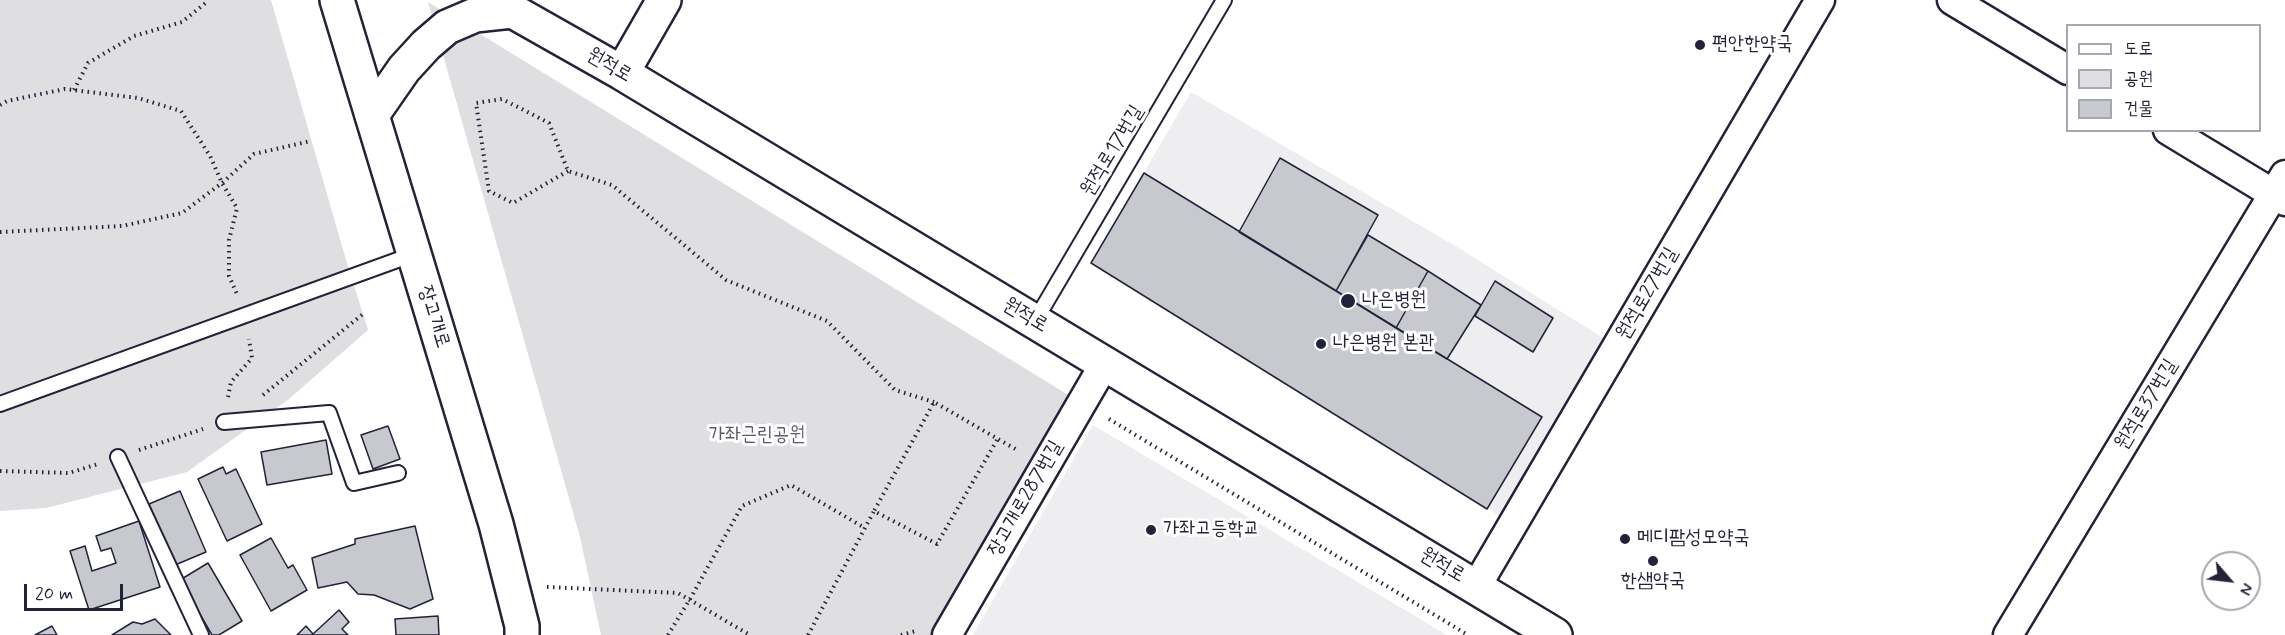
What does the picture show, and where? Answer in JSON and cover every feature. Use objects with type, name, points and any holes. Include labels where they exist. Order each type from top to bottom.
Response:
[{"type":"street","name":"장고개로","points":[[338,0],[496,524],[522,635]]},
{"type":"street","points":[[622,73],[664,0]]},
{"type":"street","name":"원적로27번길","points":[[1476,587],[1820,0]]},
{"type":"street","points":[[1952,0],[2066,69]]},
{"type":"street","points":[[372,115],[404,69],[447,27],[503,5]]},
{"type":"street","name":"원적로","points":[[503,5],[622,73],[1556,635]]},
{"type":"street","points":[[2172,132],[2281,190]]},
{"type":"street","name":"원적로37번길","points":[[2008,635],[2281,190]]},
{"type":"street","name":"장고개로287번길","points":[[947,635],[1105,363]]},
{"type":"lane","name":"원적로17번길","points":[[1035,321],[1224,0]]},
{"type":"lane","points":[[0,404],[414,254]]},
{"type":"lane","points":[[225,422],[329,413],[354,483],[398,473]]},
{"type":"lane","points":[[118,457],[201,635]]},
{"type":"path","points":[[74,90],[88,63],[134,36],[182,22],[208,1]]},
{"type":"path","points":[[0,105],[7,101],[65,89],[138,98],[181,111],[210,156],[237,208],[229,240],[229,276],[246,315],[252,358],[231,382],[225,422]]},
{"type":"path","points":[[568,171],[549,123],[502,99],[476,103],[489,191],[513,202],[568,171],[612,185],[726,280],[827,321],[895,390],[934,402],[1046,466]]},
{"type":"path","points":[[0,232],[122,226],[182,213],[222,183],[254,154],[311,141]]},
{"type":"path","points":[[0,471],[69,473],[234,419],[363,314]]},
{"type":"path","points":[[808,635],[934,402]]},
{"type":"path","points":[[1082,403],[1468,635]]},
{"type":"path","points":[[874,511],[937,544],[998,440]]},
{"type":"path","points":[[668,635],[742,506],[790,485],[865,528]]},
{"type":"path","points":[[512,586],[678,593],[750,635]]},
{"type":"shaded area","name":"나은병원","points":[[1191,92],[1457,247],[1605,339],[1500,516],[1091,263]]},
{"type":"shaded area","name":"가좌고등학교","points":[[1093,425],[1447,635],[973,635]]},
{"type":"green space","points":[[0,0],[271,0],[368,330],[289,399],[187,472],[46,508],[0,511]]},
{"type":"green space","name":"가좌근린공원","points":[[428,2],[1070,396],[931,635],[601,635],[580,537]]},
{"type":"building","points":[[1280,158],[1378,215],[1336,291],[1239,232]]},
{"type":"building","name":"나은병원 본관","points":[[1144,173],[1542,417],[1487,509],[1091,263]]},
{"type":"building","points":[[1368,235],[1428,271],[1396,328],[1336,291]]},
{"type":"building","points":[[1428,271],[1481,305],[1447,359],[1396,328]]},
{"type":"building","points":[[1495,281],[1553,318],[1533,352],[1475,316]]},
{"type":"building","points":[[388,426],[400,459],[373,469],[361,435]]},
{"type":"building","points":[[326,440],[332,474],[267,485],[261,452]]},
{"type":"building","points":[[223,467],[226,474],[236,469],[262,524],[227,541],[198,479]]},
{"type":"building","points":[[180,491],[206,552],[175,565],[149,504]]},
{"type":"building","points":[[139,521],[160,587],[89,610],[70,551],[85,546],[92,571],[116,563],[111,548],[101,551],[96,536]]},
{"type":"building","points":[[415,526],[433,599],[410,609],[374,595],[358,594],[347,582],[318,588],[312,558],[355,544],[355,539]]},
{"type":"building","points":[[271,538],[288,568],[293,565],[307,590],[271,611],[240,555]]},
{"type":"building","points":[[208,563],[242,621],[219,635],[212,635],[180,580]]},
{"type":"building","points":[[339,610],[349,622],[342,629],[348,635],[297,635],[306,626],[313,634]]},
{"type":"building","points":[[438,616],[439,635],[396,635],[395,619]]},
{"type":"building","points":[[155,619],[171,635],[112,635],[133,622],[142,624]]},
{"type":"building","points":[[52,626],[57,635],[35,635]]},
{"type":"place","name":"편안한약국","points":[[1700,45]]},
{"type":"place","name":"나은병원","points":[[1348,301]]},
{"type":"place","name":"나은병원 본관","points":[[1321,344]]},
{"type":"place","name":"가좌고등학교","points":[[1151,530]]},
{"type":"place","name":"메디팜성모약국","points":[[1625,539]]},
{"type":"place","name":"한샘약국","points":[[1653,561]]}]
